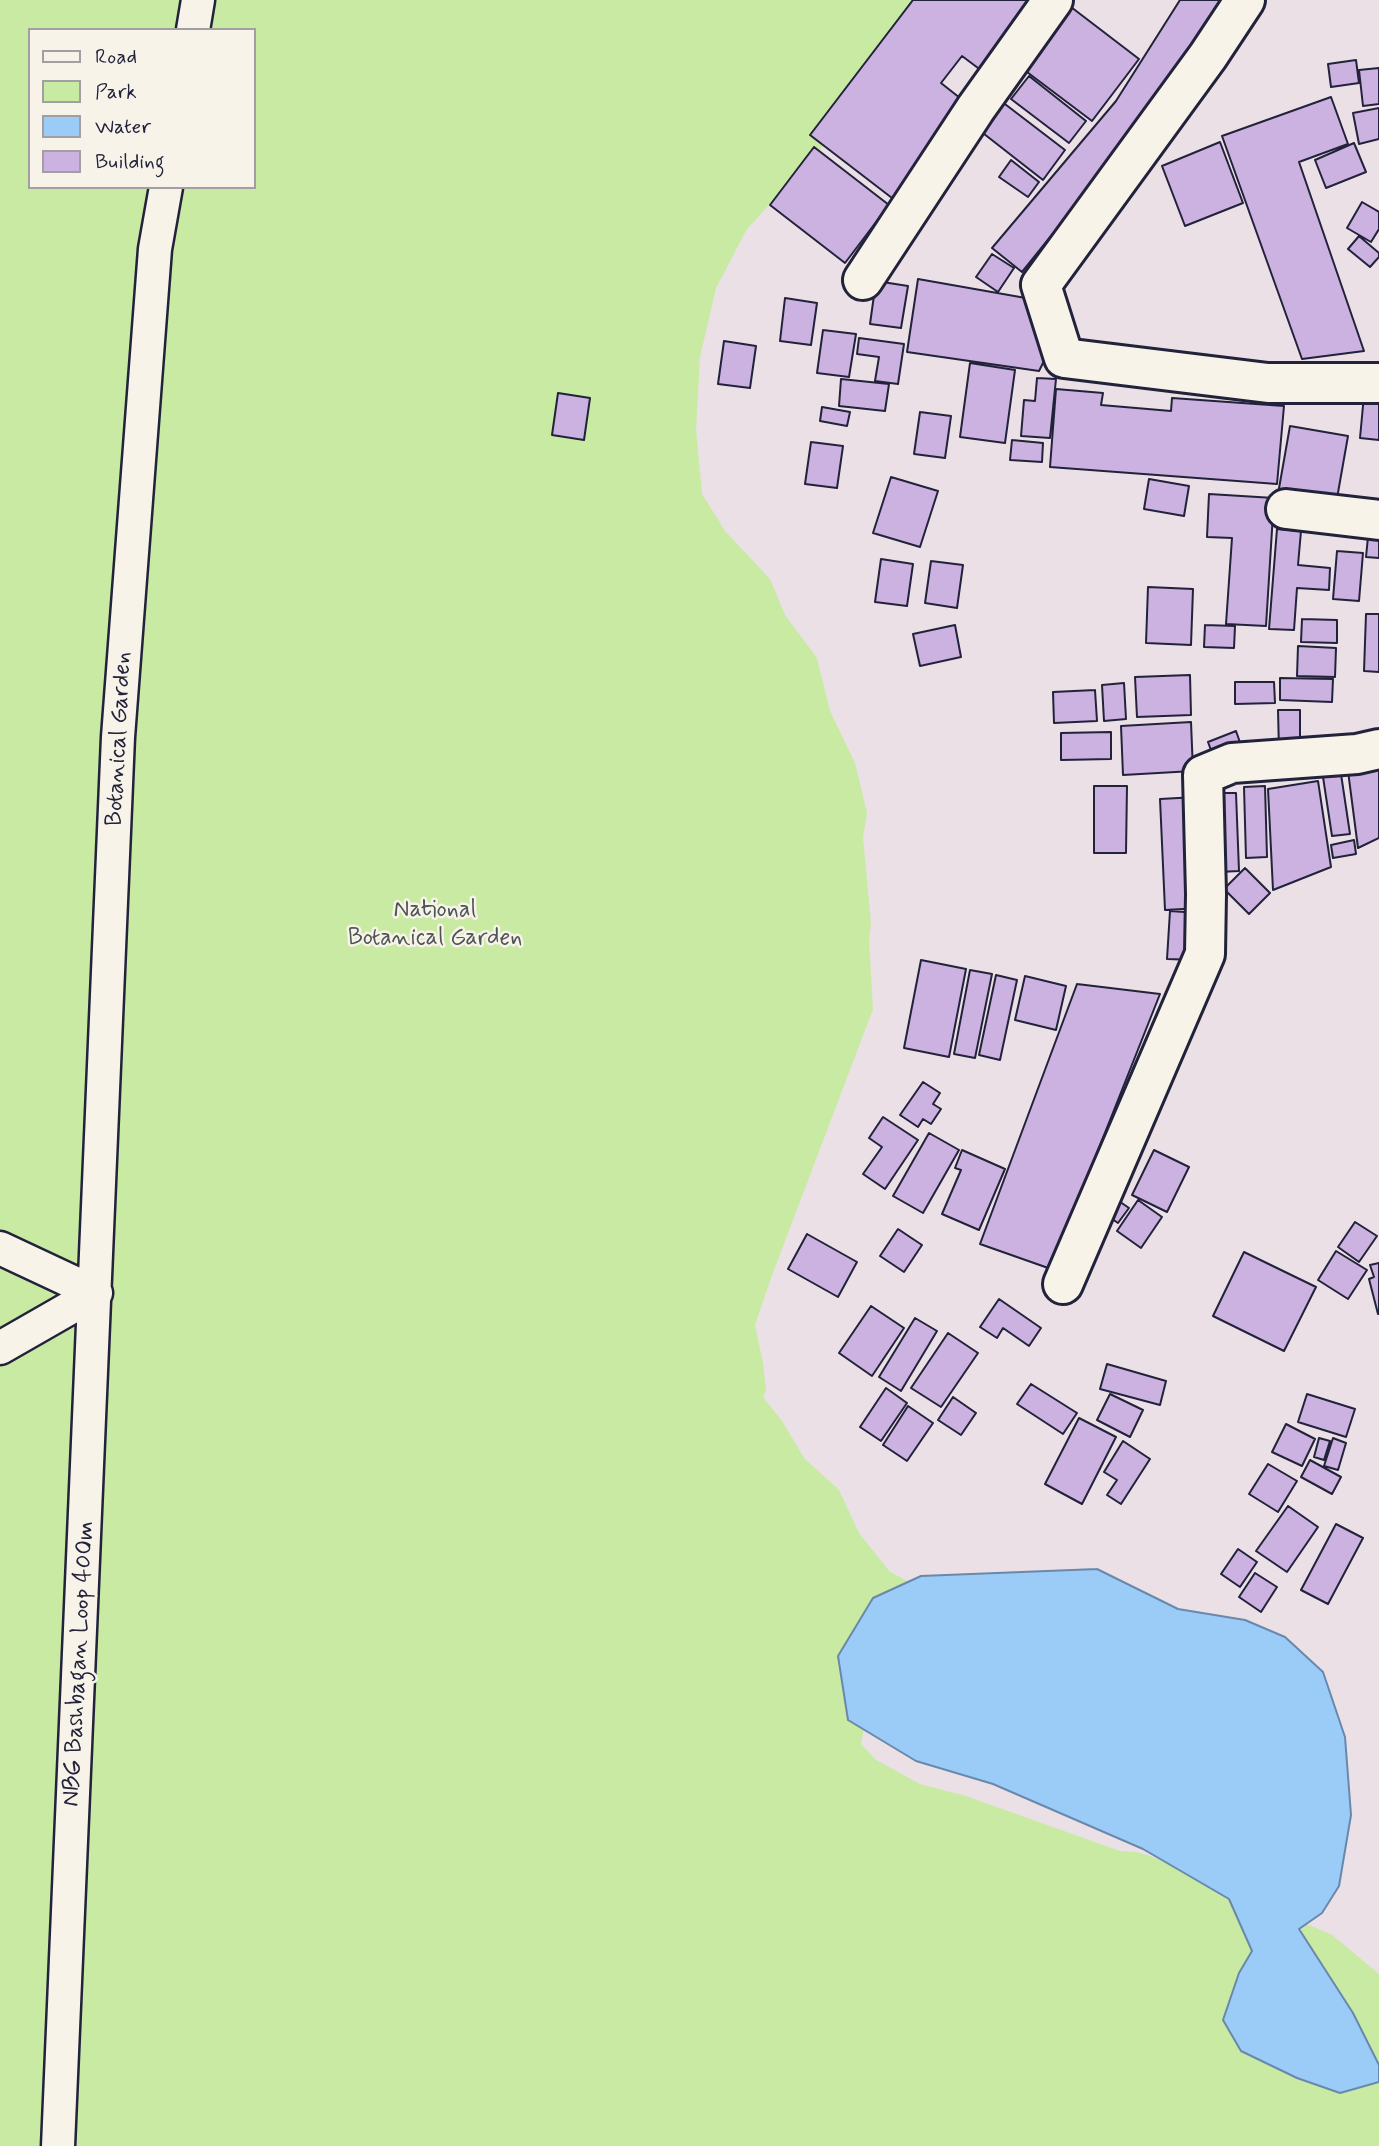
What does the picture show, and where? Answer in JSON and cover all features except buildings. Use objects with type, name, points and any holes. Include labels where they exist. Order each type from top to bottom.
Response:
[{"type":"street","points":[[193,28],[198,0]]},
{"type":"street","points":[[863,280],[976,108],[1053,0]]},
{"type":"street","points":[[1245,0],[1208,56],[1041,285],[1064,358],[1268,383],[1379,383]]},
{"type":"street","name":"Botanical Garden","points":[[96,1293],[118,737],[155,249],[166,189]]},
{"type":"street","points":[[1286,509],[1379,520]]},
{"type":"street","points":[[1063,1284],[1205,954],[1203,775],[1232,763],[1357,754],[1379,749]]},
{"type":"street","points":[[0,1248],[96,1293]]},
{"type":"street","points":[[0,1348],[96,1293]]},
{"type":"street","name":"NBG Bashbagan Loop 400m","points":[[58,2146],[96,1293]]},
{"type":"green space","name":"National Botanical Garden","points":[[0,0],[957,0],[747,229],[716,288],[700,357],[696,429],[702,494],[725,531],[770,579],[785,615],[817,658],[830,711],[855,763],[867,813],[863,837],[871,923],[869,940],[873,1009],[755,1325],[763,1363],[766,1391],[763,1397],[782,1421],[804,1458],[839,1490],[859,1533],[890,1572],[915,1585],[870,1692],[861,1744],[876,1760],[920,1784],[966,1796],[1120,1851],[1153,1857],[1332,1935],[1379,1974],[1379,2146],[0,2146]]},
{"type":"water","points":[[1097,1569],[1178,1609],[1245,1620],[1285,1637],[1323,1672],[1345,1737],[1351,1815],[1339,1886],[1322,1913],[1299,1929],[1353,2013],[1379,2065],[1379,2082],[1340,2093],[1297,2078],[1241,2051],[1223,2020],[1239,1973],[1252,1951],[1229,1899],[1143,1849],[993,1784],[916,1761],[848,1720],[838,1656],[873,1598],[921,1576]]}]
